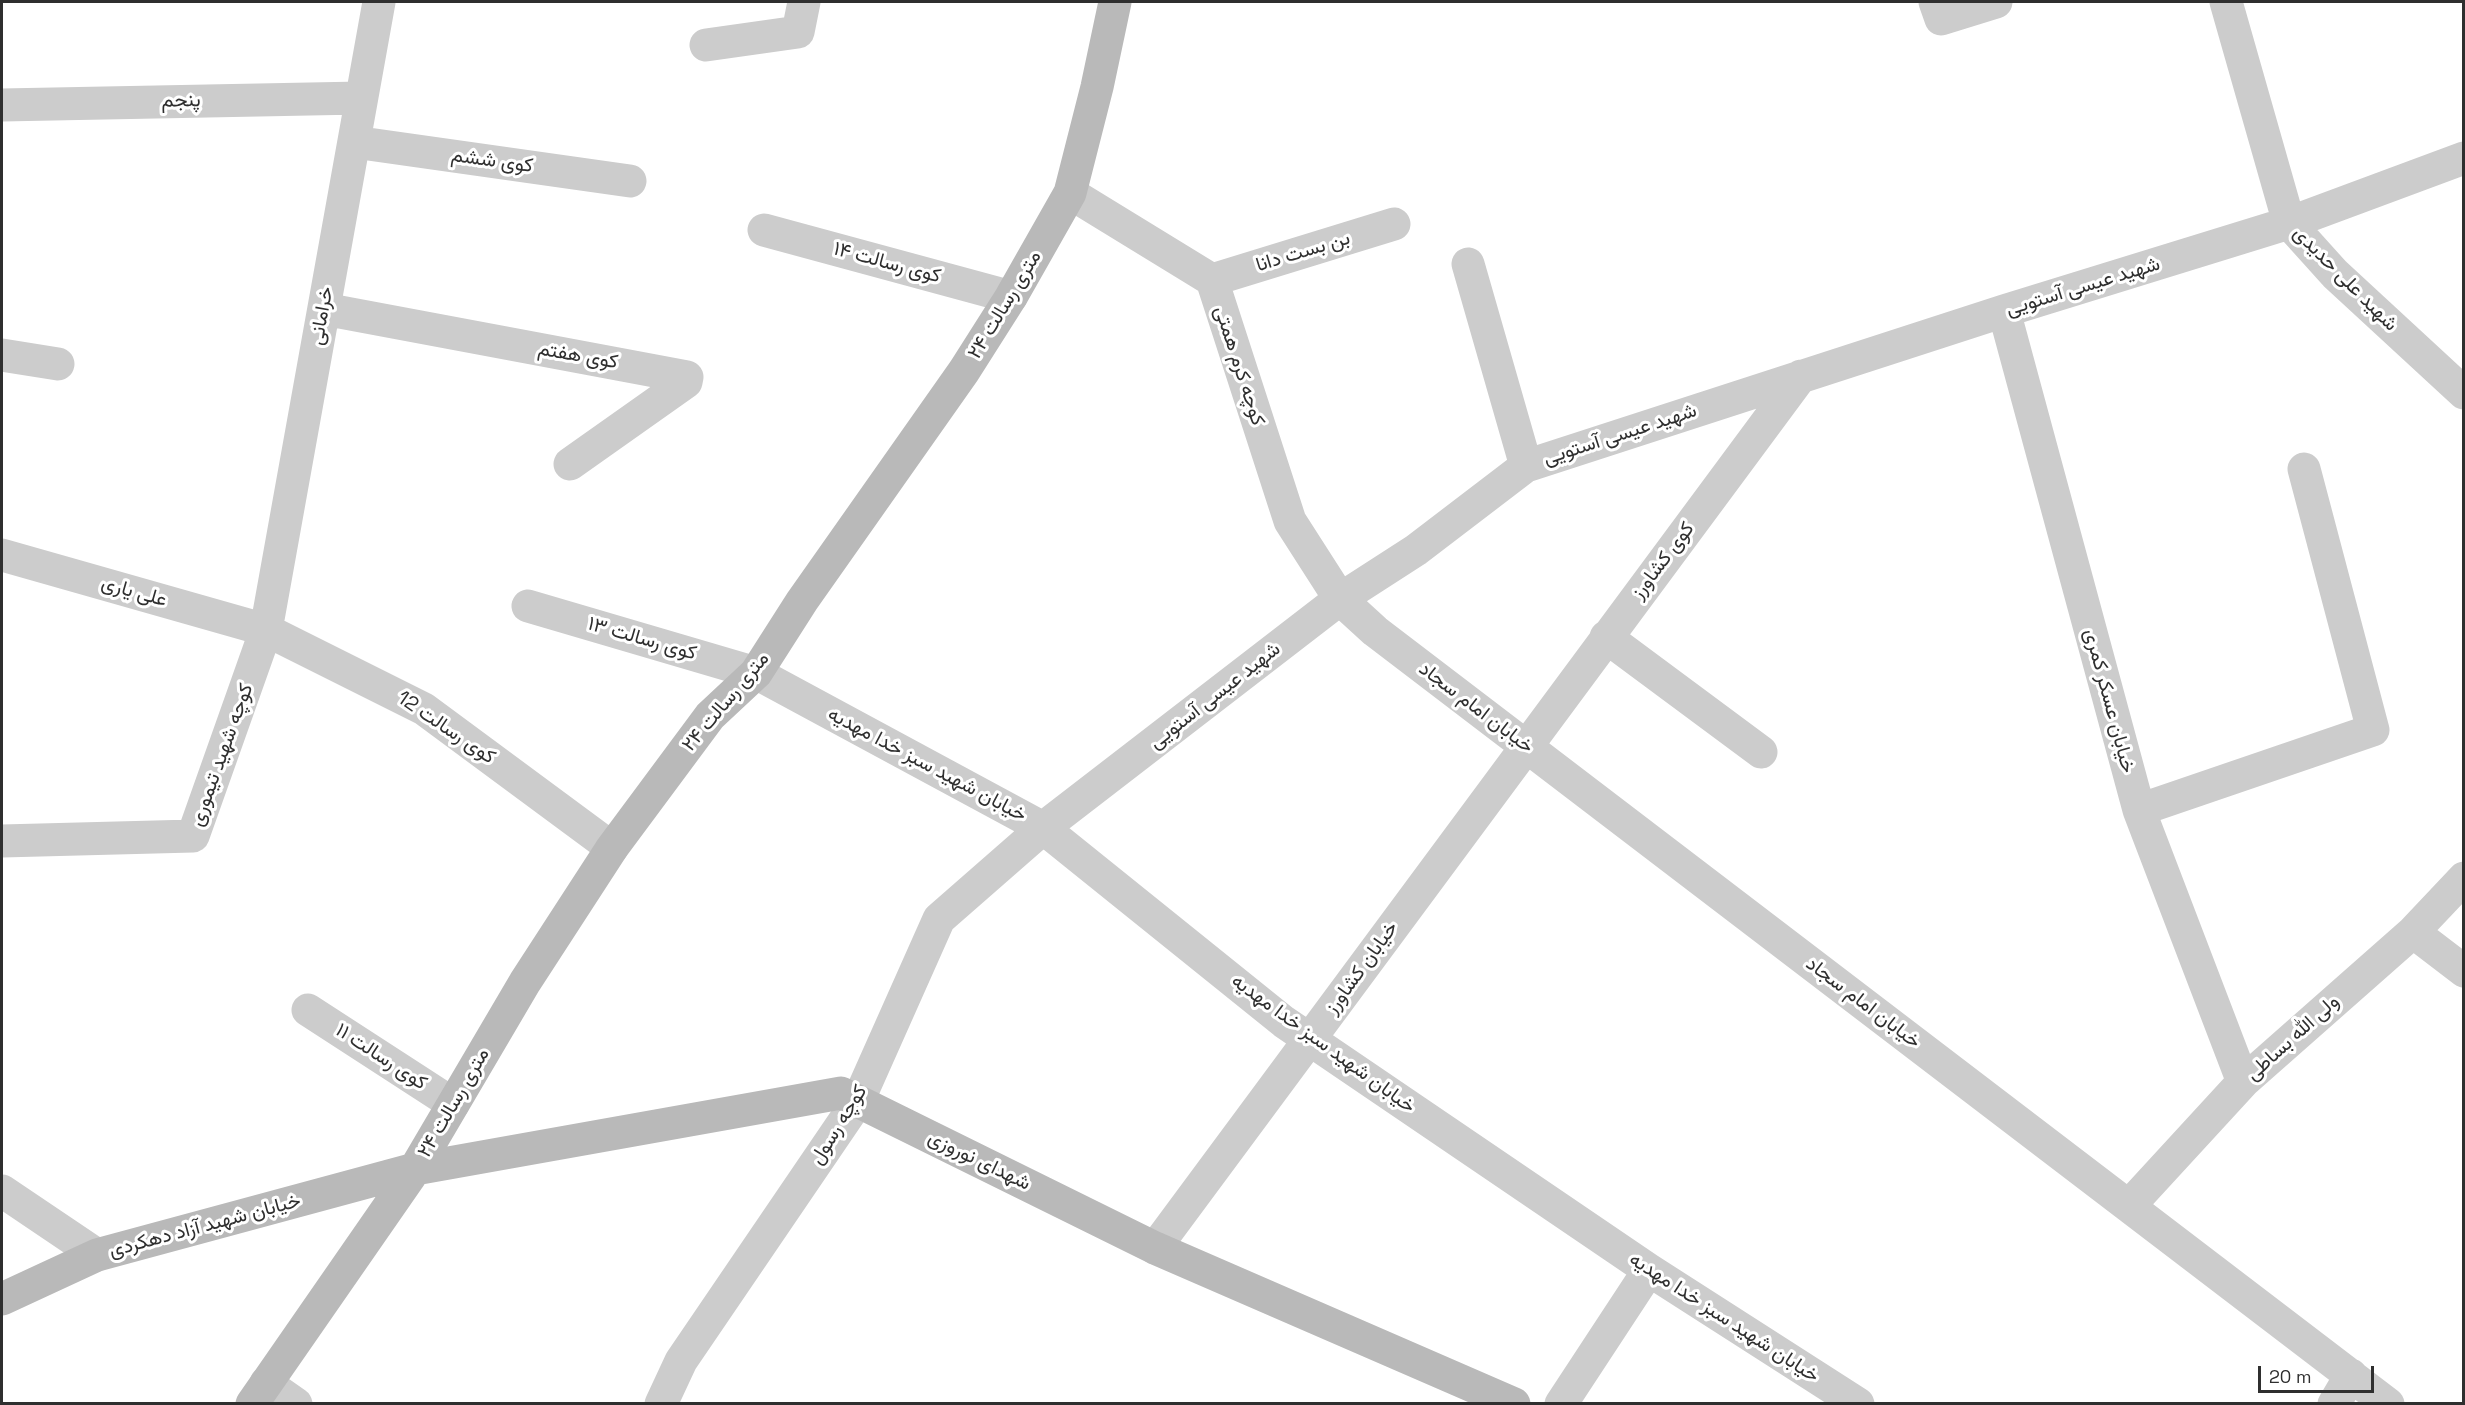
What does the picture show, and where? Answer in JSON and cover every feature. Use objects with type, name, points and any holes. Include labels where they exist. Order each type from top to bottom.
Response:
[{"type":"main road","name":"۲۴ متری رسالت","points":[[259,1393],[415,1169],[525,982],[612,848],[710,716],[756,673],[802,601],[964,371],[1011,297],[1070,193],[1097,87],[1115,2]]},
{"type":"main road","name":"شهدای نوروزی","points":[[415,1169],[841,1093],[1155,1248],[1514,1404]]},
{"type":"main road","name":"خیابان شهید آزاد دهکردی","points":[[2,1299],[97,1254],[415,1169]]},
{"type":"street","name":"خرامانی","points":[[266,630],[379,2]]},
{"type":"street","points":[[706,45],[798,32],[804,2]]},
{"type":"street","points":[[1935,2],[1941,19],[1996,2]]},
{"type":"street","name":"شهید علی حدیدی","points":[[2226,2],[2289,223],[2335,274],[2463,393]]},
{"type":"street","name":"پنجم","points":[[2,105],[362,98]]},
{"type":"street","name":"کوی ششم","points":[[354,142],[630,181]]},
{"type":"street","name":"شهید عیسی آستویی","points":[[1043,828],[1340,599],[1416,550],[1526,466],[2004,311],[2289,223],[2463,158]]},
{"type":"street","name":"کوچه کرم همتی","points":[[1070,193],[1212,280],[1290,521],[1340,599]]},
{"type":"street","name":"بن بست دانا","points":[[1212,280],[1394,224]]},
{"type":"street","name":"کوی رسالت ۱۴","points":[[764,230],[1011,297]]},
{"type":"street","points":[[1468,264],[1526,466]]},
{"type":"street","name":"کوی هفتم","points":[[324,309],[687,377],[686,382],[570,464]]},
{"type":"street","name":"خیابان عسکر کمری","points":[[2004,311],[2139,810],[2243,1082]]},
{"type":"street","points":[[2,355],[58,364]]},
{"type":"street","name":"کوی کشاورز","points":[[1526,746],[1801,376]]},
{"type":"street","points":[[2139,810],[2373,730],[2304,469]]},
{"type":"street","name":"علی یاری","points":[[2,555],[266,630]]},
{"type":"street","name":"خیابان امام سجاد","points":[[1340,599],[1375,631],[2388,1404]]},
{"type":"street","name":"کوی رسالت ۱۳","points":[[528,606],[756,673]]},
{"type":"street","name":"کوچه شهید تیموری","points":[[2,841],[193,836],[266,630]]},
{"type":"street","name":"کوی رسالت 12","points":[[266,630],[424,709],[612,848]]},
{"type":"street","points":[[1606,637],[1761,752]]},
{"type":"street","name":"خیابان شهید سبز خدا مهدیه","points":[[756,673],[1043,828],[1284,1022],[1648,1270],[1858,1404]]},
{"type":"street","name":"خیابان کشاورز","points":[[1155,1248],[1526,746]]},
{"type":"street","name":"کوچه رسول","points":[[661,1404],[681,1361],[858,1101],[939,919],[1043,828]]},
{"type":"street","name":"ولی الله بساطی","points":[[2129,1206],[2243,1082],[2413,932],[2463,878]]},
{"type":"street","points":[[2413,932],[2463,971]]},
{"type":"street","name":"کوی رسالت ۱۱","points":[[308,1010],[453,1104]]},
{"type":"street","points":[[2,1191],[97,1254]]},
{"type":"street","points":[[1561,1404],[1648,1270]]},
{"type":"street","points":[[2334,1404],[2351,1375]]},
{"type":"street","points":[[259,1393],[296,1404]]}]
